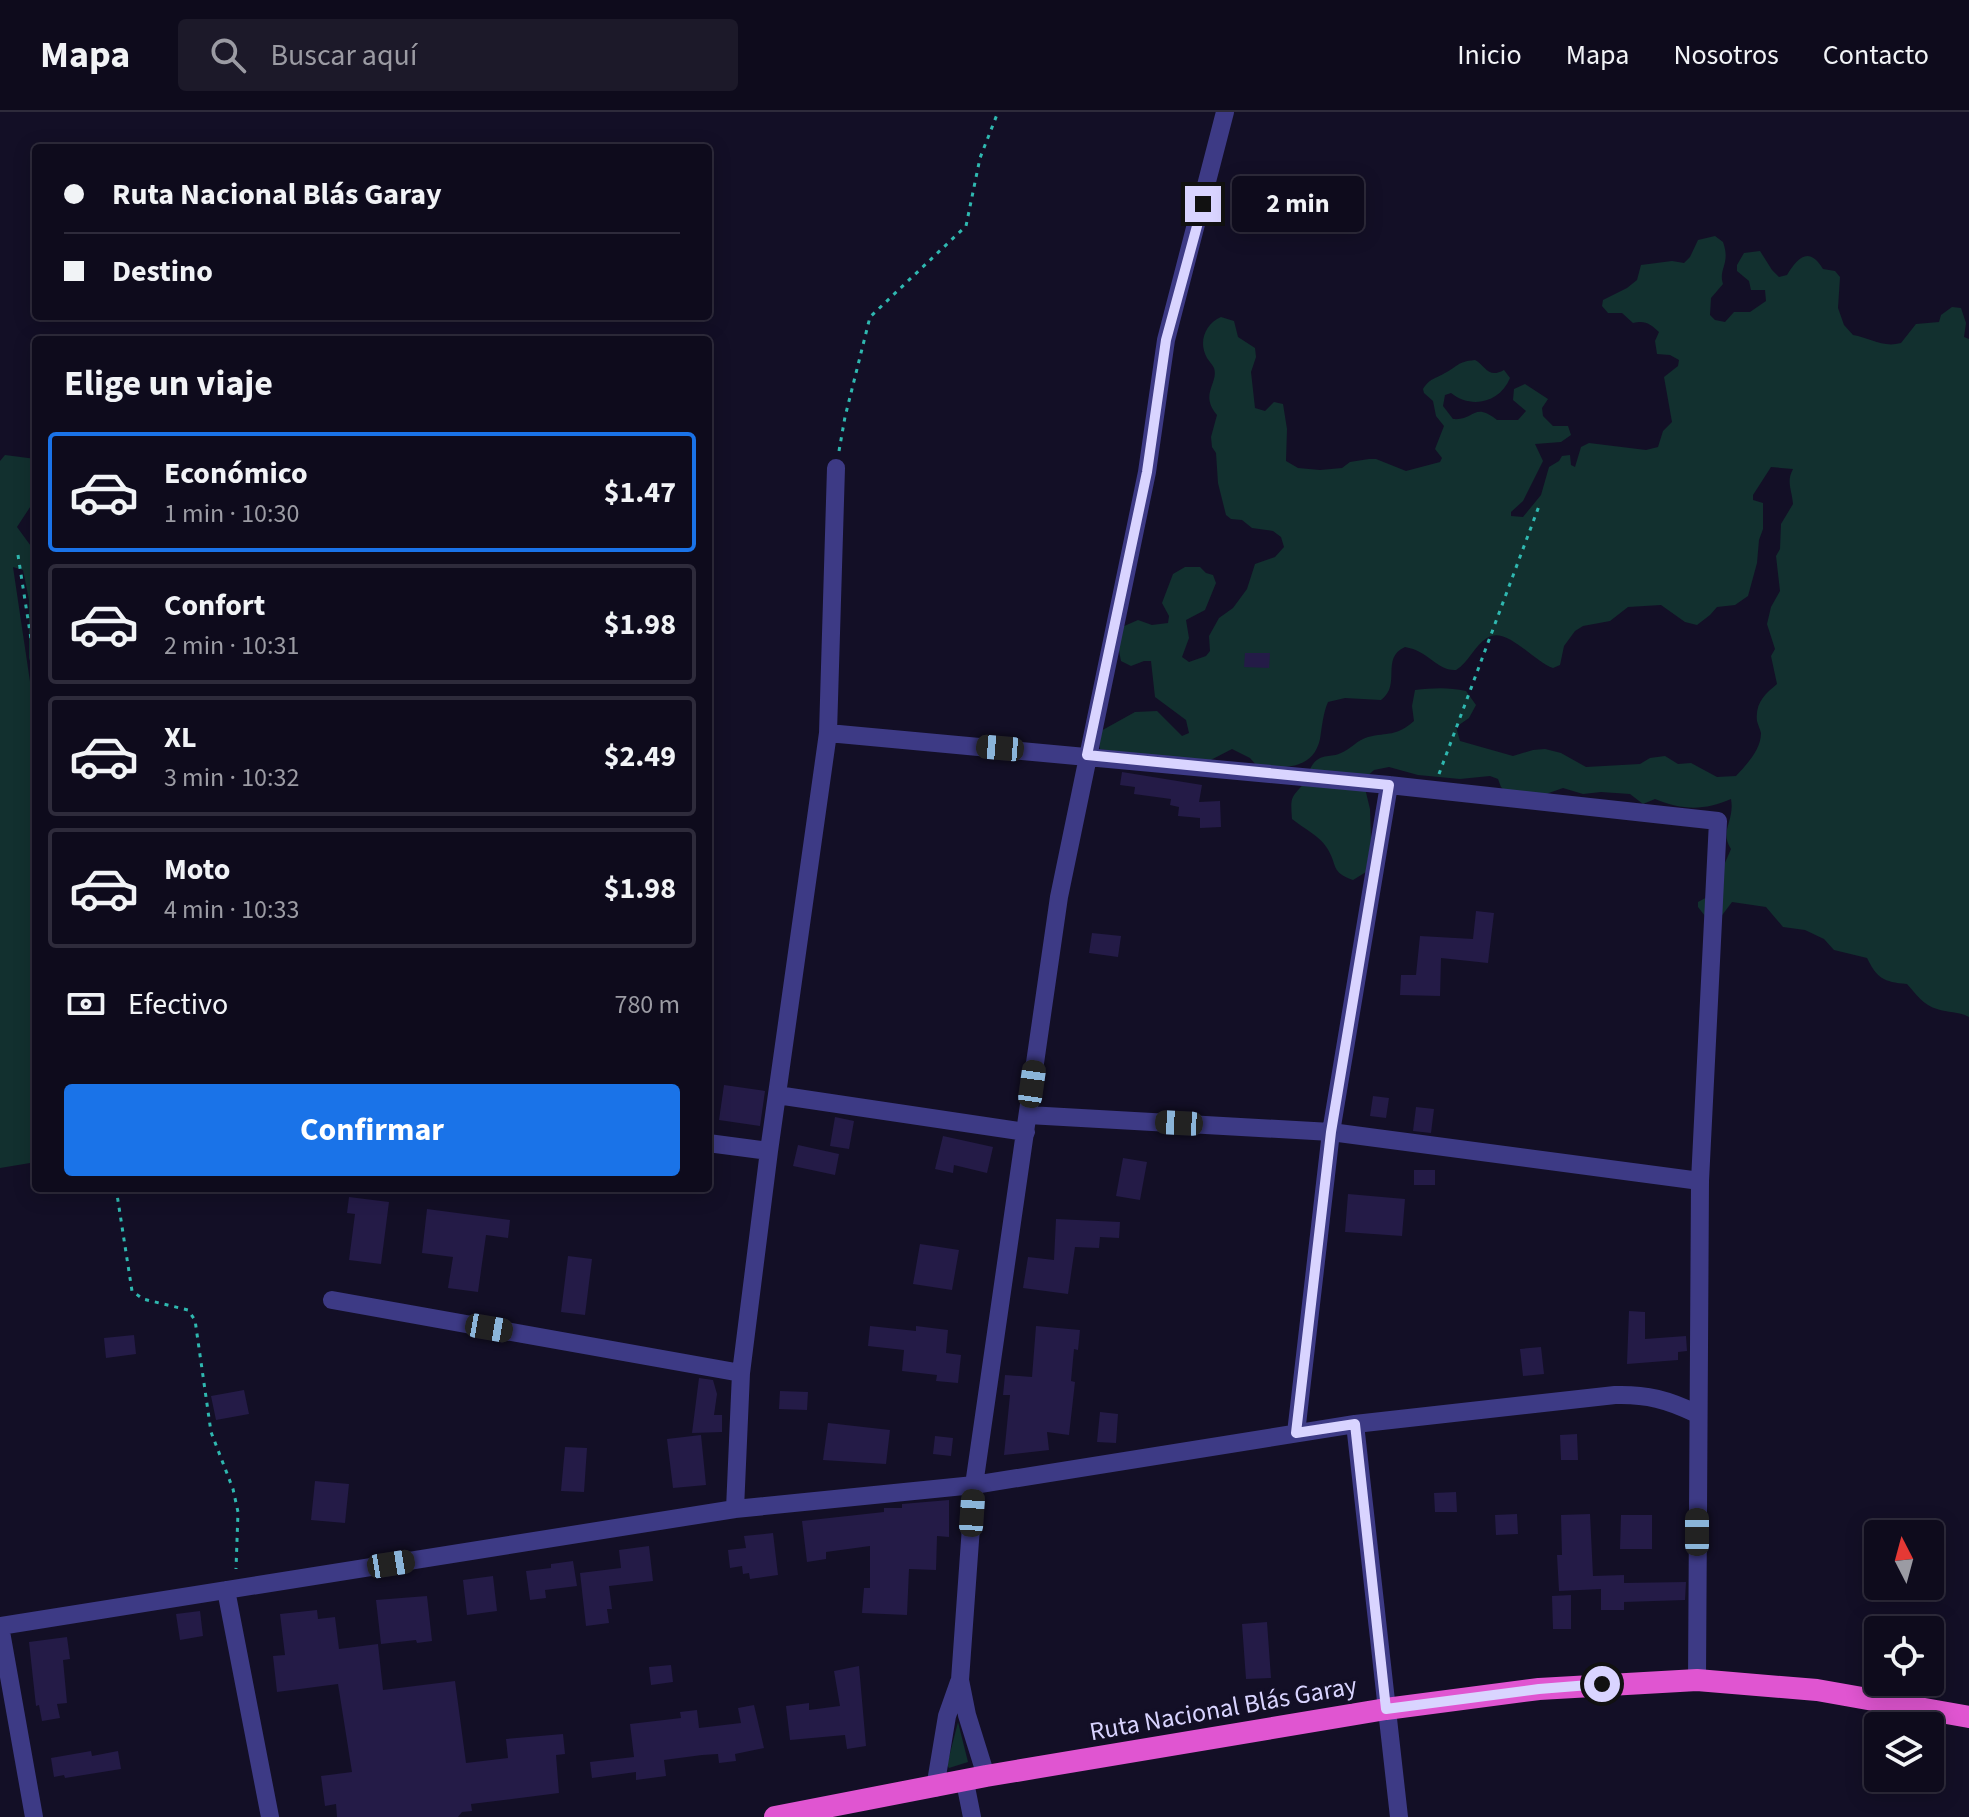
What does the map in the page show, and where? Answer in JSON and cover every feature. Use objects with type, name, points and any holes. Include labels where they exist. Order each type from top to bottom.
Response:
[{"type":"highway","name":"Ruta Nacional Blás Garay","points":[[775,1817],[975,1779],[1386,1709],[1539,1689],[1697,1680],[1817,1690],[1969,1717]]},
{"type":"street","points":[[972,1817],[975,1779],[960,1680],[974,1485],[1059,897],[1147,472],[1166,340],[1225,112]]},
{"type":"street","points":[[735,1509],[741,1373],[828,733],[836,468]]},
{"type":"street","points":[[828,733],[1434,789],[1718,821],[1700,1181],[1697,1680]]},
{"type":"street","points":[[1296,1433],[1331,1132],[1389,785]]},
{"type":"street","points":[[777,1095],[1027,1123],[1331,1132],[1700,1181]]},
{"type":"street","points":[[712,1144],[769,1151]]},
{"type":"street","points":[[332,1300],[741,1373]]},
{"type":"street","points":[[34,1817],[0,1626],[735,1509],[974,1485],[1355,1424],[1615,1395],[1644,1395],[1675,1403],[1697,1414]]},
{"type":"street","points":[[1355,1424],[1399,1817]]},
{"type":"street","points":[[231,1589],[270,1817]]},
{"type":"street","points":[[935,1788],[947,1716],[960,1680]]},
{"type":"path","points":[[836,468],[845,417],[870,317],[966,226],[980,158],[998,112]]},
{"type":"path","points":[[1434,789],[1539,506]]},
{"type":"path","points":[[18,555],[32,645]]},
{"type":"path","points":[[117,1192],[132,1291],[143,1299],[188,1310],[195,1320],[211,1432],[233,1489],[238,1512],[231,1589]]},
{"type":"green space","points":[[1715,236],[1723,242],[1726,256],[1723,284],[1711,298],[1710,315],[1715,320],[1725,322],[1734,312],[1750,312],[1766,301],[1765,290],[1751,290],[1749,281],[1737,271],[1744,253],[1760,251],[1779,277],[1787,275],[1795,263],[1808,256],[1823,269],[1835,271],[1840,277],[1838,308],[1844,325],[1853,335],[1882,343],[1901,343],[1916,324],[1939,322],[1941,315],[1952,307],[1961,308],[1966,323],[1964,337],[1969,339],[1969,1017],[1928,1005],[1907,984],[1882,978],[1867,958],[1834,950],[1824,939],[1805,930],[1783,927],[1766,907],[1732,902],[1720,918],[1705,916],[1698,902],[1711,895],[1731,849],[1726,837],[1731,799],[1712,806],[1693,808],[1655,799],[1643,804],[1630,794],[1583,794],[1563,788],[1546,794],[1510,796],[1498,779],[1490,776],[1460,779],[1418,775],[1389,767],[1374,770],[1363,780],[1370,809],[1371,839],[1366,872],[1353,880],[1338,871],[1320,840],[1292,819],[1293,797],[1316,761],[1341,753],[1364,738],[1397,732],[1408,726],[1414,721],[1412,706],[1415,690],[1422,689],[1466,691],[1476,705],[1469,718],[1456,727],[1460,741],[1513,756],[1545,749],[1561,753],[1586,767],[1640,764],[1650,758],[1665,756],[1678,764],[1691,763],[1717,777],[1736,776],[1758,745],[1761,733],[1757,721],[1759,704],[1777,684],[1771,656],[1775,649],[1767,624],[1771,607],[1780,591],[1776,556],[1780,549],[1781,524],[1793,504],[1790,482],[1793,469],[1771,467],[1753,495],[1753,500],[1763,503],[1763,529],[1748,596],[1735,605],[1717,607],[1697,625],[1685,622],[1661,605],[1628,607],[1610,621],[1583,626],[1575,631],[1564,646],[1560,665],[1553,668],[1503,636],[1487,638],[1456,670],[1443,667],[1420,652],[1405,647],[1394,658],[1387,694],[1381,700],[1345,698],[1328,702],[1320,739],[1311,757],[1286,767],[1257,766],[1250,758],[1232,749],[1203,764],[1100,749],[1099,732],[1135,712],[1157,711],[1182,736],[1189,733],[1186,720],[1155,697],[1151,661],[1131,666],[1121,661],[1116,636],[1122,627],[1138,620],[1152,625],[1168,623],[1169,616],[1162,603],[1173,574],[1185,567],[1200,567],[1213,575],[1216,583],[1205,610],[1186,620],[1189,638],[1182,657],[1189,662],[1206,656],[1210,651],[1209,636],[1219,618],[1233,608],[1247,589],[1255,564],[1275,557],[1284,547],[1281,537],[1273,531],[1252,528],[1242,520],[1226,515],[1211,437],[1217,415],[1209,395],[1215,373],[1203,346],[1207,329],[1215,320],[1221,317],[1234,321],[1238,337],[1255,348],[1256,357],[1251,372],[1255,408],[1265,411],[1274,402],[1283,404],[1287,429],[1286,461],[1298,468],[1342,468],[1350,462],[1376,459],[1406,471],[1440,462],[1442,458],[1435,449],[1444,426],[1436,416],[1433,401],[1423,389],[1430,381],[1464,362],[1475,360],[1494,373],[1504,370],[1510,378],[1492,398],[1467,401],[1451,393],[1445,395],[1443,406],[1453,419],[1483,412],[1497,420],[1518,420],[1526,411],[1513,400],[1514,389],[1525,384],[1548,399],[1542,408],[1543,416],[1553,426],[1568,426],[1571,435],[1561,442],[1535,444],[1543,461],[1523,501],[1511,512],[1511,516],[1523,517],[1541,495],[1549,467],[1562,456],[1570,455],[1571,465],[1575,467],[1581,447],[1589,443],[1646,450],[1658,447],[1663,431],[1672,422],[1664,377],[1678,366],[1679,360],[1670,355],[1657,354],[1655,341],[1659,332],[1653,327],[1645,322],[1633,323],[1622,313],[1608,313],[1602,306],[1603,300],[1637,280],[1641,265],[1672,261],[1684,263],[1698,240]]},
{"type":"green space","points":[[5,455],[32,458],[32,504],[17,527],[32,548],[32,667],[29,658],[29,600],[23,570],[13,567],[32,695],[32,1163],[0,1168],[0,461]]},
{"type":"green space","points":[[958,1722],[968,1762],[949,1768],[947,1765]]},
{"type":"building","points":[[1245,653],[1270,653],[1269,668],[1244,667]]},
{"type":"building","points":[[1122,772],[1202,785],[1199,802],[1220,801],[1221,827],[1200,828],[1200,818],[1178,816],[1179,807],[1170,805],[1171,799],[1134,794],[1135,787],[1120,785]]},
{"type":"building","points":[[1476,911],[1494,913],[1488,963],[1441,958],[1440,996],[1400,995],[1401,975],[1416,975],[1420,936],[1473,939]]},
{"type":"building","points":[[1092,933],[1121,936],[1118,957],[1089,953]]},
{"type":"building","points":[[724,1085],[765,1091],[760,1126],[719,1120]]},
{"type":"building","points":[[1373,1096],[1389,1098],[1386,1118],[1370,1116]]},
{"type":"building","points":[[1416,1107],[1434,1109],[1431,1133],[1413,1131]]},
{"type":"building","points":[[835,1117],[854,1121],[849,1149],[830,1146]]},
{"type":"building","points":[[943,1136],[993,1147],[987,1173],[954,1165],[953,1173],[935,1169]]},
{"type":"building","points":[[798,1145],[839,1154],[835,1175],[793,1166]]},
{"type":"building","points":[[1123,1158],[1147,1162],[1140,1200],[1116,1196]]},
{"type":"building","points":[[1414,1170],[1435,1170],[1435,1185],[1414,1185]]},
{"type":"building","points":[[1348,1194],[1405,1199],[1402,1236],[1345,1232]]},
{"type":"building","points":[[349,1197],[389,1202],[381,1264],[349,1260],[355,1214],[347,1213]]},
{"type":"building","points":[[427,1209],[510,1220],[508,1238],[486,1235],[478,1292],[448,1288],[453,1257],[422,1253]]},
{"type":"building","points":[[1056,1219],[1120,1222],[1119,1238],[1100,1237],[1099,1248],[1075,1247],[1068,1294],[1023,1288],[1028,1257],[1054,1260]]},
{"type":"building","points":[[920,1244],[959,1250],[952,1290],[913,1284]]},
{"type":"building","points":[[568,1256],[592,1259],[585,1315],[561,1312]]},
{"type":"building","points":[[1629,1311],[1645,1312],[1645,1339],[1686,1336],[1687,1351],[1678,1352],[1678,1360],[1627,1364]]},
{"type":"building","points":[[870,1326],[916,1331],[916,1326],[948,1330],[946,1353],[961,1355],[958,1383],[936,1381],[937,1375],[902,1371],[904,1350],[868,1346]]},
{"type":"building","points":[[1036,1326],[1080,1330],[1078,1350],[1074,1349],[1071,1381],[1075,1382],[1069,1435],[1047,1432],[1049,1450],[1004,1455],[1010,1395],[1003,1395],[1005,1375],[1032,1377]]},
{"type":"building","points":[[134,1335],[136,1354],[106,1358],[104,1338]]},
{"type":"building","points":[[1541,1347],[1544,1374],[1523,1376],[1520,1349]]},
{"type":"building","points":[[699,1378],[713,1380],[717,1394],[714,1415],[722,1415],[722,1432],[692,1433]]},
{"type":"building","points":[[244,1390],[249,1414],[216,1420],[211,1396]]},
{"type":"building","points":[[780,1391],[808,1392],[807,1410],[779,1409]]},
{"type":"building","points":[[1100,1412],[1118,1414],[1116,1443],[1097,1442]]},
{"type":"building","points":[[828,1423],[890,1430],[886,1464],[823,1460]]},
{"type":"building","points":[[1577,1434],[1578,1460],[1561,1460],[1560,1435]]},
{"type":"building","points":[[701,1435],[706,1485],[673,1488],[667,1439]]},
{"type":"building","points":[[935,1436],[953,1438],[951,1456],[933,1454]]},
{"type":"building","points":[[565,1447],[587,1448],[584,1492],[561,1491]]},
{"type":"building","points":[[315,1481],[349,1484],[345,1523],[311,1520]]},
{"type":"building","points":[[1456,1492],[1457,1512],[1435,1512],[1434,1493]]},
{"type":"building","points":[[949,1500],[949,1537],[937,1536],[936,1570],[909,1569],[907,1615],[862,1613],[864,1588],[870,1588],[870,1546],[826,1552],[826,1559],[807,1562],[802,1521],[884,1512],[884,1508],[902,1508],[902,1504]]},
{"type":"building","points":[[1517,1514],[1518,1534],[1496,1535],[1495,1515]]},
{"type":"building","points":[[1590,1514],[1593,1576],[1624,1575],[1624,1583],[1686,1582],[1685,1600],[1624,1602],[1624,1610],[1601,1610],[1601,1589],[1559,1591],[1557,1555],[1562,1555],[1561,1515]]},
{"type":"building","points":[[1621,1515],[1652,1515],[1652,1549],[1620,1549]]},
{"type":"building","points":[[773,1533],[778,1575],[750,1579],[749,1573],[743,1574],[742,1566],[730,1568],[728,1550],[746,1548],[744,1536]]},
{"type":"building","points":[[649,1546],[653,1581],[609,1586],[612,1609],[607,1609],[609,1623],[586,1626],[580,1573],[621,1568],[619,1550]]},
{"type":"building","points":[[573,1561],[577,1586],[545,1590],[546,1598],[530,1600],[526,1571]]},
{"type":"building","points":[[493,1576],[497,1611],[467,1615],[463,1580]]},
{"type":"building","points":[[1571,1595],[1571,1629],[1553,1629],[1552,1596]]},
{"type":"building","points":[[427,1596],[432,1641],[381,1644],[376,1600]]},
{"type":"building","points":[[317,1610],[318,1619],[335,1617],[339,1649],[378,1644],[383,1690],[455,1681],[466,1763],[508,1758],[506,1739],[563,1734],[565,1754],[556,1755],[559,1793],[471,1804],[472,1811],[462,1812],[458,1817],[337,1817],[336,1804],[325,1806],[321,1776],[352,1772],[338,1684],[277,1692],[273,1656],[285,1655],[280,1614]]},
{"type":"building","points":[[200,1611],[203,1636],[180,1640],[176,1614]]},
{"type":"building","points":[[1267,1622],[1271,1678],[1246,1679],[1242,1624]]},
{"type":"building","points":[[67,1637],[70,1659],[63,1660],[67,1703],[57,1704],[60,1718],[42,1721],[39,1705],[36,1706],[29,1642]]},
{"type":"building","points":[[671,1665],[673,1682],[651,1685],[649,1667]]},
{"type":"building","points":[[859,1666],[866,1746],[847,1749],[845,1735],[790,1740],[786,1706],[809,1703],[809,1710],[840,1706],[834,1671]]},
{"type":"building","points":[[754,1705],[764,1748],[735,1754],[736,1761],[719,1763],[718,1754],[702,1755],[664,1760],[666,1776],[636,1780],[636,1772],[592,1778],[590,1762],[634,1757],[630,1724],[681,1718],[680,1712],[697,1710],[699,1728],[741,1723],[738,1708]]},
{"type":"building","points":[[91,1751],[92,1756],[118,1751],[121,1769],[54,1777],[51,1758]]},
{"type":"route","points":[[1203,204],[1166,340],[1147,472],[1087,755],[1389,785],[1331,1132],[1296,1433],[1355,1424],[1386,1709],[1602,1684]]}]
